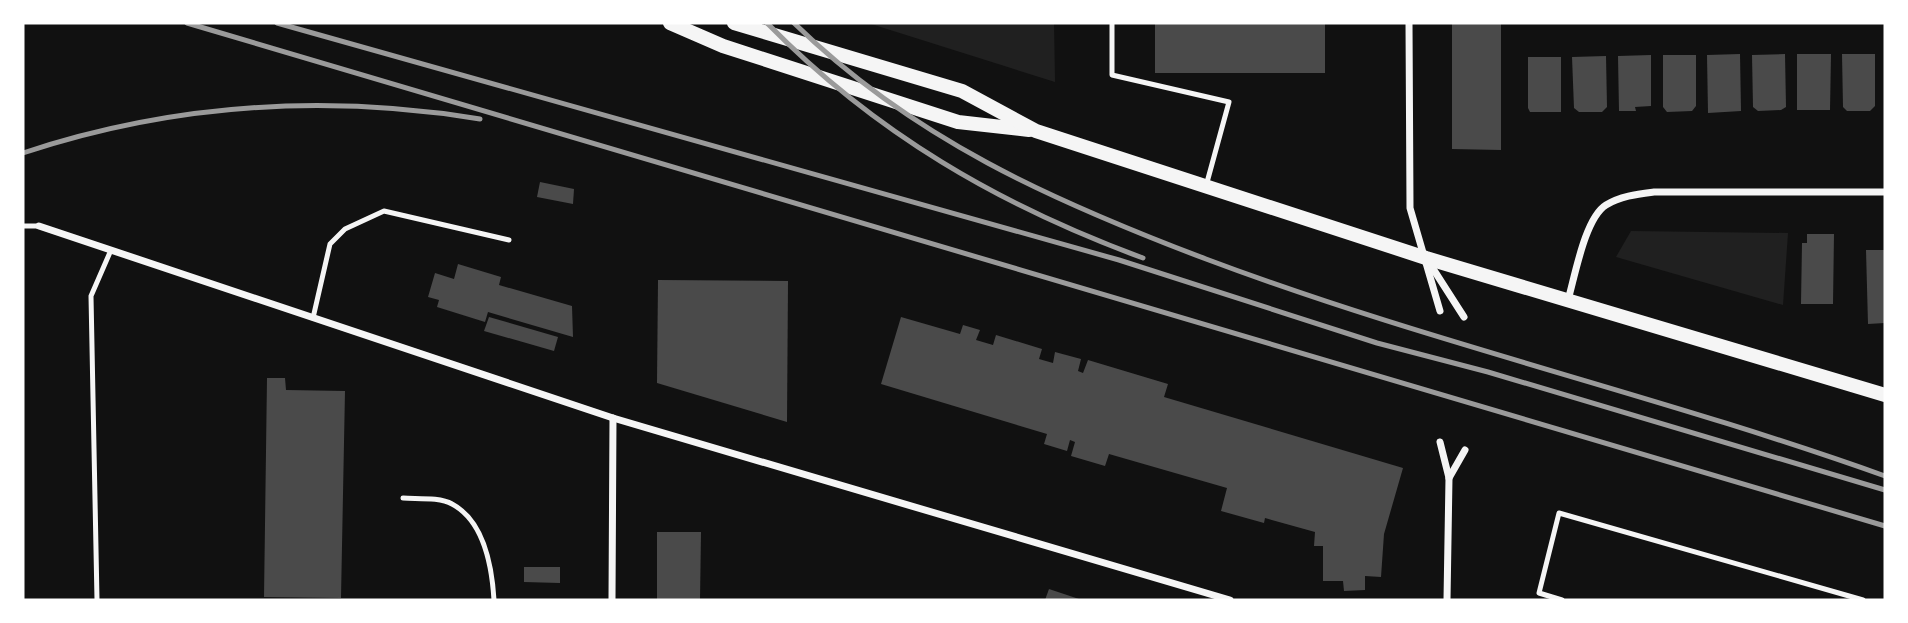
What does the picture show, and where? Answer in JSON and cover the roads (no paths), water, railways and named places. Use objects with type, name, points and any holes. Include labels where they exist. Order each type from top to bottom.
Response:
[{"type":"main road","points":[[670,23],[723,46],[958,122],[1036,131]]},
{"type":"main road","points":[[734,23],[962,91],[1036,131],[1426,258],[1885,395]]},
{"type":"street","points":[[1409,23],[1410,208],[1440,311]]},
{"type":"street","points":[[1568,300],[1594,216],[1606,205],[1630,195],[1654,192],[1885,192]]},
{"type":"street","points":[[39,226],[613,418],[1230,600]]},
{"type":"street","points":[[1426,258],[1464,317]]},
{"type":"street","points":[[612,600],[613,418]]},
{"type":"street","points":[[1440,442],[1449,478],[1447,600]]},
{"type":"street","points":[[1449,478],[1465,450]]},
{"type":"lane","points":[[1112,23],[1112,75],[1229,102],[1206,186]]},
{"type":"lane","points":[[313,318],[330,244],[345,229],[384,211],[509,240]]},
{"type":"lane","points":[[23,226],[39,226]]},
{"type":"lane","points":[[97,600],[91,296],[111,250]]},
{"type":"lane","points":[[403,498],[450,502],[471,519],[487,553],[494,600]]},
{"type":"lane","points":[[1562,600],[1539,593],[1559,513],[1863,600]]},
{"type":"railway","points":[[187,23],[1885,526]]},
{"type":"railway","points":[[277,23],[1119,260],[1377,343],[1488,372],[1885,490]]},
{"type":"railway","points":[[767,23],[808,63],[851,99],[942,162],[1039,214],[1143,258]]},
{"type":"railway","points":[[794,23],[887,101],[936,133],[987,163],[1040,189],[1149,237],[1375,317],[1716,420],[1885,476]]},
{"type":"railway","points":[[23,153],[79,136],[135,124],[249,108],[364,107],[480,119]]}]
